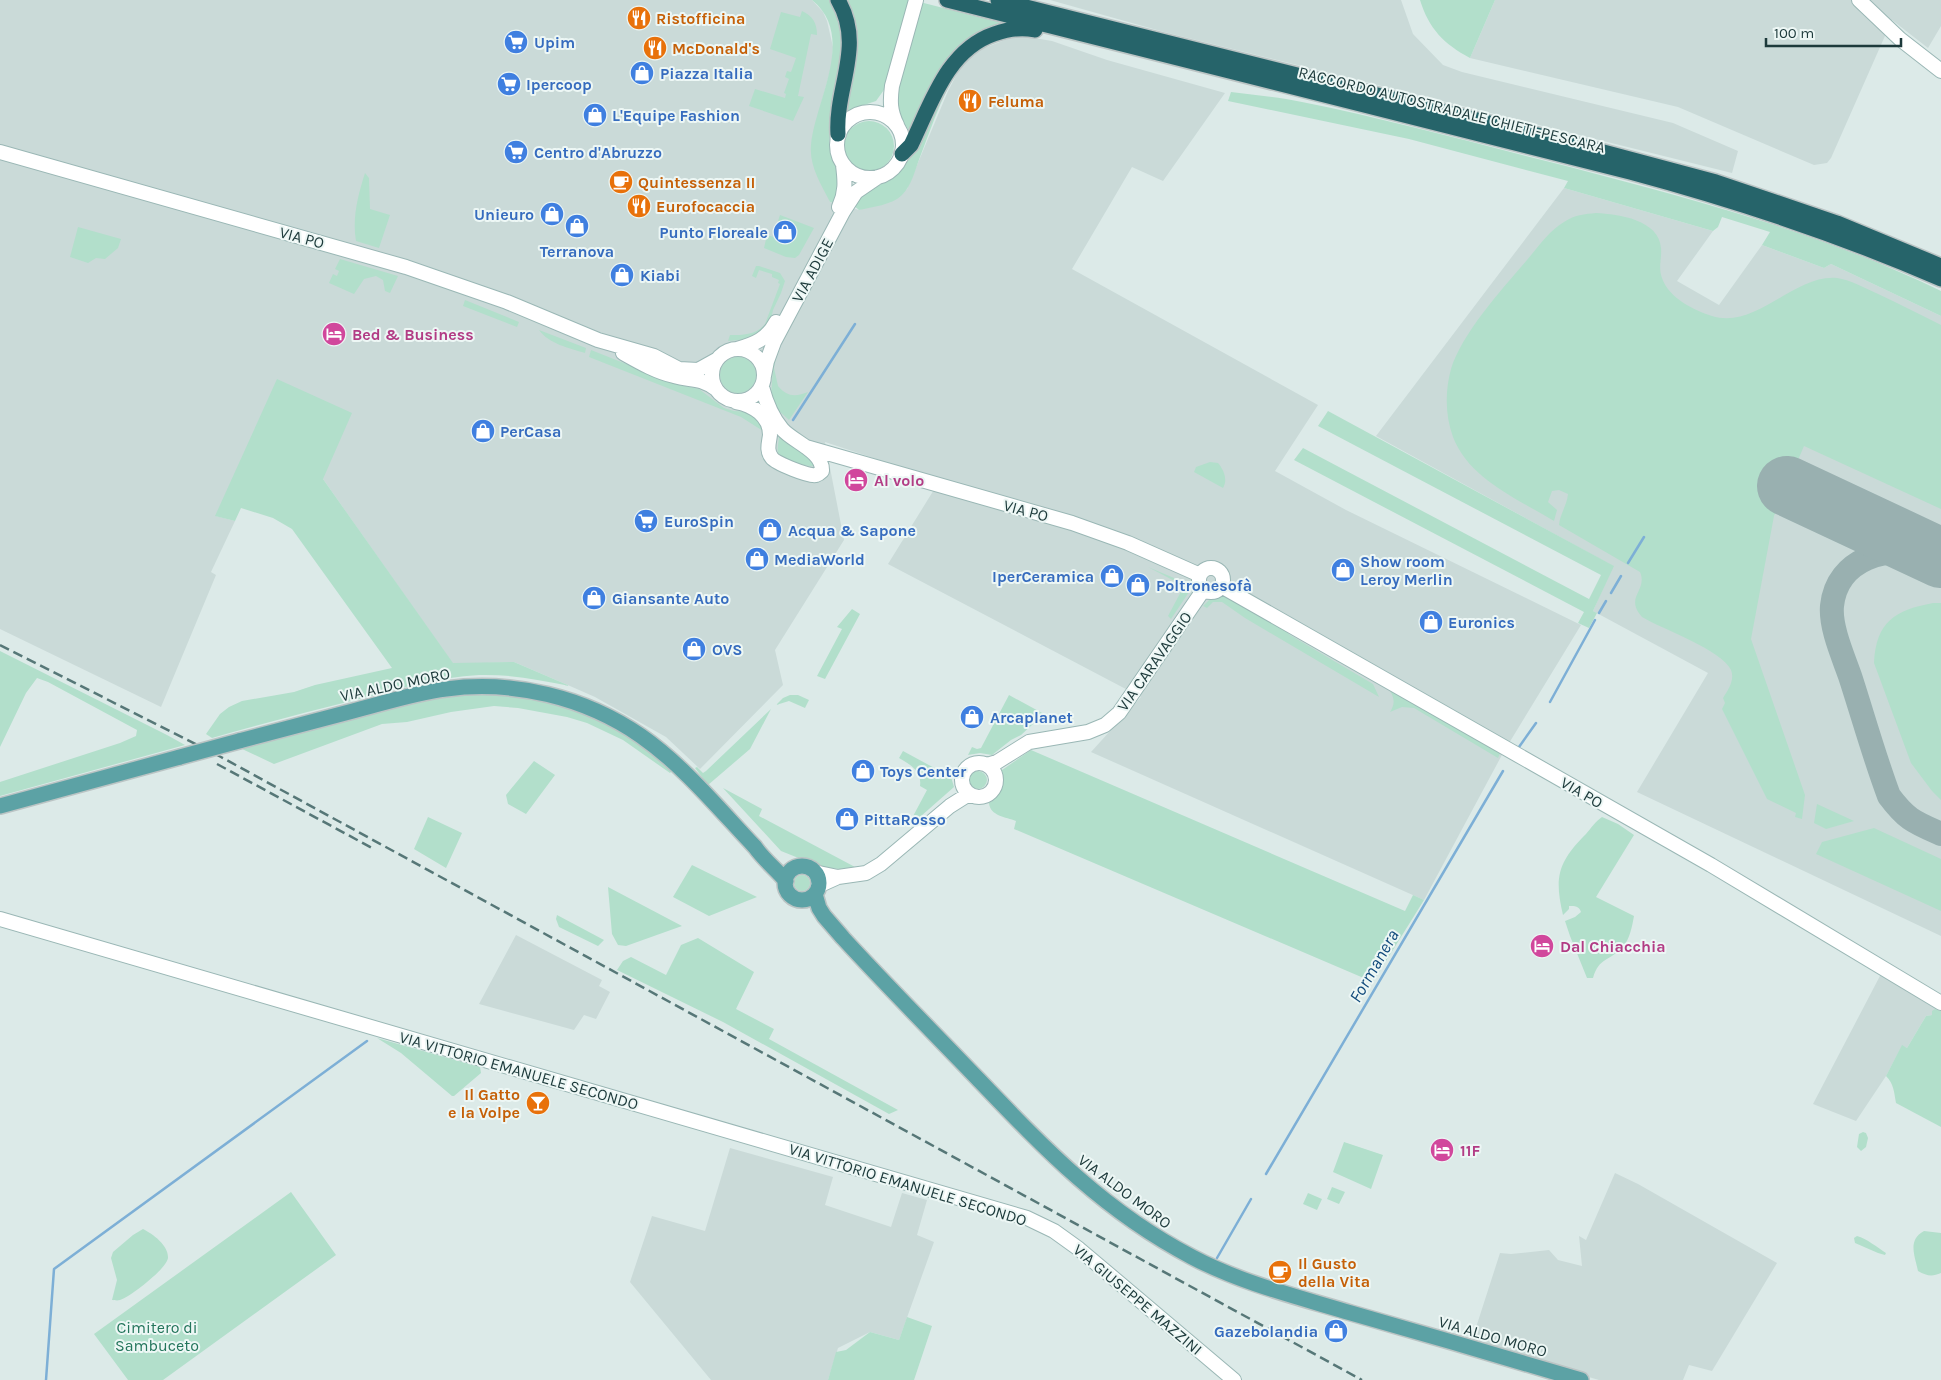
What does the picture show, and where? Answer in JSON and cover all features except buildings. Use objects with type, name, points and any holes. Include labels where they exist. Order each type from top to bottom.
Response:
[{"type":"highway","points":[[838,0],[847,18],[850,38],[849,56],[837,122],[838,134]]},
{"type":"highway","name":"RACCORDO AUTOSTRADALE CHIETI-PESCARA","points":[[947,0],[1706,193],[1836,236],[1941,279]]},
{"type":"highway","name":"RACCORDO AUTOSTRADALE CHIETI-PESCARA","points":[[998,0],[1581,146],[1716,182],[1830,220],[1941,266]]},
{"type":"highway","points":[[1036,0],[1082,14],[1093,24]]},
{"type":"highway","points":[[902,154],[911,145],[948,72],[956,60],[971,45],[986,36],[1012,29],[1027,28],[1056,35],[1070,31]]},
{"type":"main road","name":"VIA ALDO MORO","points":[[0,806],[410,696],[446,689],[495,688],[538,693],[578,704],[603,714],[640,735],[678,768],[755,847],[763,858],[778,870],[791,874]]},
{"type":"main road","points":[[806,867],[816,884],[806,900],[799,900],[788,892],[791,874],[806,867]]},
{"type":"main road","name":"VIA ALDO MORO","points":[[816,884],[819,908],[843,938],[1066,1169],[1108,1204],[1166,1243],[1213,1267],[1278,1291],[1581,1380]]},
{"type":"main road","name":"VIA ALDO MORO","points":[[799,900],[843,938]]},
{"type":"street","points":[[892,86],[884,98],[876,105],[846,122],[838,134],[836,147],[843,165],[862,178],[878,177],[890,171],[902,154],[903,140],[891,112],[890,100],[892,86],[916,0]]},
{"type":"street","points":[[1859,0],[1900,39],[1941,71]]},
{"type":"street","points":[[858,114],[866,112],[881,113],[888,117],[898,128]]},
{"type":"street","name":"VIA PO","points":[[0,152],[406,267],[507,302],[598,340],[651,368],[675,376],[704,381],[716,389]]},
{"type":"street","name":"VIA ADIGE","points":[[738,349],[761,341],[773,329],[844,196],[846,185],[843,165]]},
{"type":"street","name":"VIA ADIGE","points":[[763,382],[767,361],[774,342],[843,212],[856,192],[878,177]]},
{"type":"street","name":"VIA PO","points":[[598,340],[654,356],[674,367],[687,371],[698,370],[716,360]]},
{"type":"street","points":[[736,402],[745,401],[753,397],[763,382],[760,360],[746,350],[738,349],[726,352],[716,360],[712,375],[716,389],[725,398],[736,402],[752,406],[766,421],[770,434],[769,453],[776,462],[813,475],[820,472],[822,467],[847,459]]},
{"type":"street","name":"VIA PO","points":[[763,382],[768,407],[776,421],[787,434],[806,447],[822,467]]},
{"type":"street","name":"VIA PO","points":[[806,447],[1072,523],[1128,543],[1200,575]]},
{"type":"street","points":[[1206,569],[1216,570],[1222,578],[1221,586],[1212,591],[1204,589],[1200,584],[1200,575],[1206,569]]},
{"type":"street","name":"VIA PO","points":[[1221,586],[1703,861],[1941,1003]]},
{"type":"street","name":"VIA CARAVAGGIO","points":[[990,769],[1029,742],[1097,729],[1113,719],[1131,696],[1204,589]]},
{"type":"street","points":[[975,763],[990,769],[994,787],[988,795],[978,797],[966,790],[963,773],[969,765],[975,763]]},
{"type":"street","points":[[816,884],[838,877],[858,875],[874,869],[950,806],[966,790]]},
{"type":"street","name":"VIA VITTORIO EMANUELE SECONDO","points":[[0,920],[830,1160],[1038,1223]]},
{"type":"street","name":"VIA GIUSEPPE MAZZINI","points":[[1038,1223],[1054,1231],[1080,1249],[1234,1380]]},
{"type":"shaded area","points":[[0,0],[812,0],[823,12],[833,47],[832,64],[813,134],[830,202],[859,210],[907,189],[948,91],[959,70],[979,50],[1010,38],[1010,34],[1052,41],[1107,60],[1225,93],[1163,181],[1132,167],[1072,269],[1318,405],[1275,471],[1346,510],[1581,625],[1503,753],[1424,900],[1091,752],[1141,697],[888,564],[940,480],[825,442],[844,540],[775,650],[783,685],[700,769],[666,737],[595,697],[514,662],[453,664],[323,479],[216,516],[235,521],[211,572],[216,575],[161,707],[0,629]]},
{"type":"shaded area","points":[[1050,0],[1401,0],[1413,34],[1443,65],[1462,72],[1673,123],[1738,151],[1732,173],[1164,32]]},
{"type":"shaded area","points":[[1495,0],[1941,0],[1941,26],[1928,48],[1892,20],[1831,158],[1827,163],[1814,165],[1678,107],[1470,58]]},
{"type":"shaded area","points":[[1564,188],[1713,231],[1677,281],[1719,305],[1762,245],[1824,268],[1831,264],[1941,316],[1941,936],[1637,792],[1708,673],[1593,611],[1613,566],[1376,436]]},
{"type":"shaded area","points":[[516,935],[602,980],[599,986],[610,992],[596,1019],[584,1015],[574,1030],[479,1004]]},
{"type":"shaded area","points":[[1881,974],[1941,1010],[1935,1009],[1932,1015],[1926,1016],[1907,1048],[1902,1046],[1886,1076],[1856,1121],[1813,1104]]},
{"type":"shaded area","points":[[730,1148],[833,1177],[825,1205],[891,1227],[902,1193],[927,1200],[917,1235],[934,1242],[899,1340],[870,1332],[838,1348],[828,1380],[711,1380],[630,1282],[652,1216],[705,1231]]},
{"type":"shaded area","points":[[1615,1173],[1638,1184],[1777,1263],[1712,1371],[1689,1365],[1683,1380],[1599,1380],[1471,1343],[1500,1253],[1511,1254],[1549,1250],[1558,1260],[1582,1266],[1579,1236],[1586,1240]]},
{"type":"green space","points":[[812,0],[832,0],[845,30],[838,94],[829,142],[831,155],[841,178],[838,204],[830,202],[816,175],[811,153],[814,128],[830,70],[833,50],[831,32],[825,15]]},
{"type":"green space","points":[[843,0],[912,0],[1006,24],[984,33],[910,132],[898,114],[886,87],[876,101],[846,111]]},
{"type":"green space","points":[[1420,0],[1495,0],[1470,58],[1452,47],[1439,35],[1428,19]]},
{"type":"green space","points":[[802,11],[814,20],[817,35],[811,34],[798,96],[804,97],[793,121],[749,106],[755,89],[785,98],[786,94],[784,93],[789,79],[785,77],[787,71],[791,72],[796,58],[770,49],[781,12],[800,17]]},
{"type":"green space","points":[[1010,34],[1010,38],[978,51],[961,67],[947,91],[913,177],[902,195],[887,203],[870,208],[859,210],[853,205],[868,189],[889,181],[901,171],[944,88],[967,53]]},
{"type":"green space","points":[[1231,92],[1293,100],[1403,125],[1617,179],[1759,220],[1851,252],[1941,291],[1941,316],[1831,264],[1824,268],[1762,245],[1770,232],[1722,217],[1718,227],[1713,231],[1564,188],[1568,181],[1409,139],[1228,101]]},
{"type":"green space","points":[[864,121],[874,121],[887,128],[894,141],[894,151],[887,164],[874,171],[864,171],[855,167],[848,160],[844,151],[844,141],[848,132],[855,125]]},
{"type":"green space","points":[[365,173],[369,178],[370,209],[390,215],[379,248],[356,241],[356,207]]},
{"type":"green space","points":[[1596,213],[1636,220],[1653,231],[1659,238],[1661,248],[1660,270],[1665,285],[1670,292],[1683,302],[1712,316],[1728,318],[1744,315],[1760,309],[1806,284],[1821,279],[1837,278],[1861,286],[1941,325],[1941,509],[1804,446],[1774,516],[1751,639],[1805,795],[1802,819],[1795,817],[1796,813],[1767,799],[1722,709],[1725,703],[1723,698],[1732,677],[1731,670],[1725,662],[1691,640],[1642,617],[1635,604],[1642,579],[1640,572],[1559,525],[1568,494],[1559,490],[1552,491],[1548,502],[1557,510],[1554,521],[1510,496],[1482,476],[1460,452],[1450,429],[1447,403],[1451,369],[1456,355],[1473,326],[1549,235],[1572,218]]},
{"type":"green space","points":[[780,215],[814,228],[799,255],[795,258],[786,257],[764,248],[767,235],[791,242],[796,228],[778,221]]},
{"type":"green space","points":[[78,227],[121,239],[118,248],[105,259],[96,258],[88,263],[70,257]]},
{"type":"green space","points":[[340,259],[398,276],[390,293],[385,291],[383,280],[376,276],[364,279],[354,294],[329,283],[333,274],[337,276],[339,271],[335,269]]},
{"type":"green space","points":[[756,266],[780,273],[785,281],[773,310],[770,324],[763,333],[748,339],[728,341],[730,335],[753,332],[765,324],[780,284],[778,283],[779,280],[772,277],[772,274],[759,270],[756,278],[752,276]]},
{"type":"green space","points":[[465,300],[519,322],[517,327],[463,306]]},
{"type":"green space","points":[[539,330],[586,348],[585,353],[548,339]]},
{"type":"green space","points":[[778,349],[774,368],[778,386],[792,395],[808,392],[789,420],[778,410],[771,395],[774,355]]},
{"type":"green space","points":[[591,350],[679,385],[699,389],[724,408],[749,412],[759,419],[763,431],[741,417],[589,357]]},
{"type":"green space","points":[[738,357],[745,358],[751,362],[755,368],[755,382],[751,388],[745,392],[738,393],[731,392],[725,388],[721,382],[720,375],[721,368],[725,362],[731,358]]},
{"type":"green space","points":[[277,379],[352,413],[323,479],[453,663],[514,662],[570,686],[513,676],[464,676],[404,688],[212,738],[206,734],[220,714],[242,701],[294,692],[315,685],[392,668],[292,529],[273,518],[241,508],[235,521],[215,516]]},
{"type":"green space","points":[[1328,411],[1614,566],[1593,611],[1597,613],[1589,628],[1578,623],[1584,612],[1294,460],[1303,448],[1589,599],[1601,575],[1318,426]]},
{"type":"green space","points":[[779,436],[810,459],[814,464],[813,466],[783,458],[778,453]]},
{"type":"green space","points":[[1210,462],[1218,463],[1225,475],[1223,488],[1194,472],[1196,467]]},
{"type":"green space","points":[[1148,567],[1193,586],[1171,619],[1168,616],[1184,586]]},
{"type":"green space","points":[[1220,594],[1276,622],[1290,635],[1373,684],[1379,697],[1245,618],[1222,602],[1213,602],[1207,608],[1203,606],[1212,597]]},
{"type":"green space","points":[[1933,603],[1941,603],[1941,800],[1911,763],[1874,663],[1879,637],[1890,620],[1908,610]]},
{"type":"green space","points":[[852,609],[860,614],[825,679],[817,676],[842,629],[837,627]]},
{"type":"green space","points":[[0,651],[185,745],[0,796],[0,782],[120,743],[136,736],[137,730],[48,682],[37,678],[26,693],[0,747]]},
{"type":"green space","points":[[1388,688],[1501,751],[1498,758],[1414,708],[1402,707],[1390,712],[1394,700]]},
{"type":"green space","points":[[482,692],[556,700],[614,724],[674,769],[670,773],[623,740],[587,723],[567,717],[518,708],[494,706],[451,712],[407,722],[382,724],[274,764],[240,748],[424,700]]},
{"type":"green space","points":[[790,695],[798,695],[809,700],[805,708],[789,701],[776,705],[783,698]]},
{"type":"green space","points":[[1009,695],[1044,714],[1021,735],[1011,740],[992,755],[980,753],[968,755],[972,747],[981,748]]},
{"type":"green space","points":[[771,709],[750,749],[708,785],[695,768],[697,767],[703,773],[706,771]]},
{"type":"green space","points":[[1031,750],[1405,911],[1413,895],[1424,900],[1373,982],[1014,829],[1016,821],[992,811],[989,803],[1000,793],[1002,770]]},
{"type":"green space","points":[[903,751],[951,777],[954,787],[912,824],[911,820],[927,790],[920,786],[919,776],[915,769],[899,758]]},
{"type":"green space","points":[[534,761],[555,775],[526,814],[508,804],[506,795]]},
{"type":"green space","points":[[978,771],[984,774],[987,780],[984,786],[978,789],[972,786],[969,780],[972,774]]},
{"type":"green space","points":[[723,788],[762,809],[759,816],[855,867],[840,869],[821,867],[781,851]]},
{"type":"green space","points":[[1817,804],[1854,821],[1826,829],[1814,823]]},
{"type":"green space","points":[[428,817],[462,833],[446,868],[414,849]]},
{"type":"green space","points":[[1602,817],[1618,824],[1634,835],[1596,897],[1634,916],[1629,936],[1623,947],[1598,966],[1593,978],[1587,978],[1565,921],[1581,912],[1577,907],[1569,906],[1569,909],[1563,915],[1560,902],[1559,880],[1564,862],[1569,853]]},
{"type":"green space","points":[[1874,828],[1941,859],[1941,911],[1816,854],[1822,842]]},
{"type":"green space","points":[[692,865],[757,897],[709,916],[673,897]]},
{"type":"green space","points":[[802,875],[808,877],[810,883],[808,889],[802,891],[796,889],[794,883],[796,877]]},
{"type":"green space","points":[[608,887],[682,926],[626,946],[618,945],[612,934]]},
{"type":"green space","points":[[557,915],[604,940],[598,946],[559,927],[556,919]]},
{"type":"green space","points":[[698,938],[754,972],[736,1009],[774,1029],[769,1039],[898,1110],[889,1114],[723,1022],[617,970],[623,961],[631,957],[666,975],[681,945]]},
{"type":"green space","points":[[1935,1009],[1941,1011],[1941,1127],[1896,1103],[1892,1085],[1886,1076],[1902,1045],[1907,1048],[1926,1016],[1932,1015],[1932,1011]]},
{"type":"green space","points":[[377,1038],[480,1067],[481,1073],[452,1096],[401,1053]]},
{"type":"green space","points":[[1866,1133],[1868,1138],[1866,1147],[1861,1151],[1857,1147],[1859,1134]]},
{"type":"green space","points":[[1344,1142],[1383,1155],[1371,1189],[1333,1172]]},
{"type":"green space","points":[[1332,1187],[1345,1192],[1339,1204],[1327,1199]]},
{"type":"green space","name":"Cimitero di Sambuceto","points":[[291,1192],[336,1255],[163,1380],[128,1380],[94,1334]]},
{"type":"green space","points":[[1308,1193],[1322,1199],[1317,1210],[1303,1204]]},
{"type":"green space","points":[[143,1229],[166,1248],[167,1262],[148,1282],[131,1294],[120,1300],[112,1300],[117,1280],[111,1258],[113,1252]]},
{"type":"green space","points":[[1924,1231],[1941,1233],[1941,1273],[1929,1275],[1918,1271],[1914,1244],[1915,1239]]},
{"type":"green space","points":[[1857,1236],[1876,1246],[1886,1253],[1885,1255],[1855,1243],[1854,1238]]},
{"type":"green space","points":[[907,1317],[932,1326],[914,1380],[828,1380],[836,1352],[846,1350],[870,1332],[899,1340]]},
{"type":"waterway","points":[[793,420],[855,324]]},
{"type":"waterway","name":"Formanera","points":[[1628,563],[1644,537]]},
{"type":"waterway","name":"Formanera","points":[[1611,593],[1621,576]]},
{"type":"waterway","name":"Formanera","points":[[1599,613],[1606,601]]},
{"type":"waterway","name":"Formanera","points":[[1550,702],[1595,620]]},
{"type":"waterway","name":"Formanera","points":[[1519,747],[1536,723]]},
{"type":"waterway","name":"Formanera","points":[[1266,1174],[1503,771]]},
{"type":"waterway","points":[[46,1380],[54,1269],[367,1041]]},
{"type":"waterway","name":"Formanera","points":[[1217,1258],[1251,1199]]},
{"type":"taxiway","points":[[1929,553],[1897,551],[1867,559],[1854,566],[1844,576],[1836,589],[1832,614],[1838,641],[1889,796],[1912,820],[1941,834]]},
{"type":"runway","points":[[1787,486],[1941,558]]},
{"type":"railway","points":[[0,645],[221,757],[1362,1380]]},
{"type":"railway","points":[[217,764],[372,848]]},
{"type":"place","name":"Ristofficina","points":[[639,18]]},
{"type":"place","name":"Upim","points":[[516,42]]},
{"type":"place","name":"McDonald's","points":[[655,48]]},
{"type":"place","name":"Piazza Italia","points":[[642,73]]},
{"type":"place","name":"Ipercoop","points":[[509,84]]},
{"type":"place","name":"Feluma","points":[[970,101]]},
{"type":"place","name":"L'Equipe Fashion","points":[[595,115]]},
{"type":"place","name":"Centro d'Abruzzo","points":[[516,152]]},
{"type":"place","name":"Quintessenza II","points":[[621,182]]},
{"type":"place","name":"Eurofocaccia","points":[[639,206]]},
{"type":"place","name":"Unieuro","points":[[552,214]]},
{"type":"place","name":"Terranova","points":[[577,226]]},
{"type":"place","name":"Punto Floreale","points":[[785,232]]},
{"type":"place","name":"Kiabi","points":[[622,275]]},
{"type":"place","name":"Bed & Business","points":[[334,334]]},
{"type":"place","name":"PerCasa","points":[[483,431]]},
{"type":"place","name":"Al volo","points":[[856,480]]},
{"type":"place","name":"EuroSpin","points":[[646,521]]},
{"type":"place","name":"Acqua & Sapone","points":[[770,530]]},
{"type":"place","name":"MediaWorld","points":[[757,559]]},
{"type":"place","name":"Show room Leroy Merlin","points":[[1343,570]]},
{"type":"place","name":"IperCeramica","points":[[1112,576]]},
{"type":"place","name":"Poltronesofà","points":[[1138,585]]},
{"type":"place","name":"Giansante Auto","points":[[594,598]]},
{"type":"place","name":"Euronics","points":[[1431,622]]},
{"type":"place","name":"OVS","points":[[694,649]]},
{"type":"place","name":"Arcaplanet","points":[[972,717]]},
{"type":"place","name":"Toys Center","points":[[863,771]]},
{"type":"place","name":"PittaRosso","points":[[847,819]]},
{"type":"place","name":"Dal Chiacchia","points":[[1542,946]]},
{"type":"place","name":"Il Gatto e la Volpe","points":[[538,1103]]},
{"type":"place","name":"11F","points":[[1442,1150]]},
{"type":"place","name":"Il Gusto della Vita","points":[[1280,1272]]},
{"type":"place","name":"Gazebolandia","points":[[1336,1331]]}]
